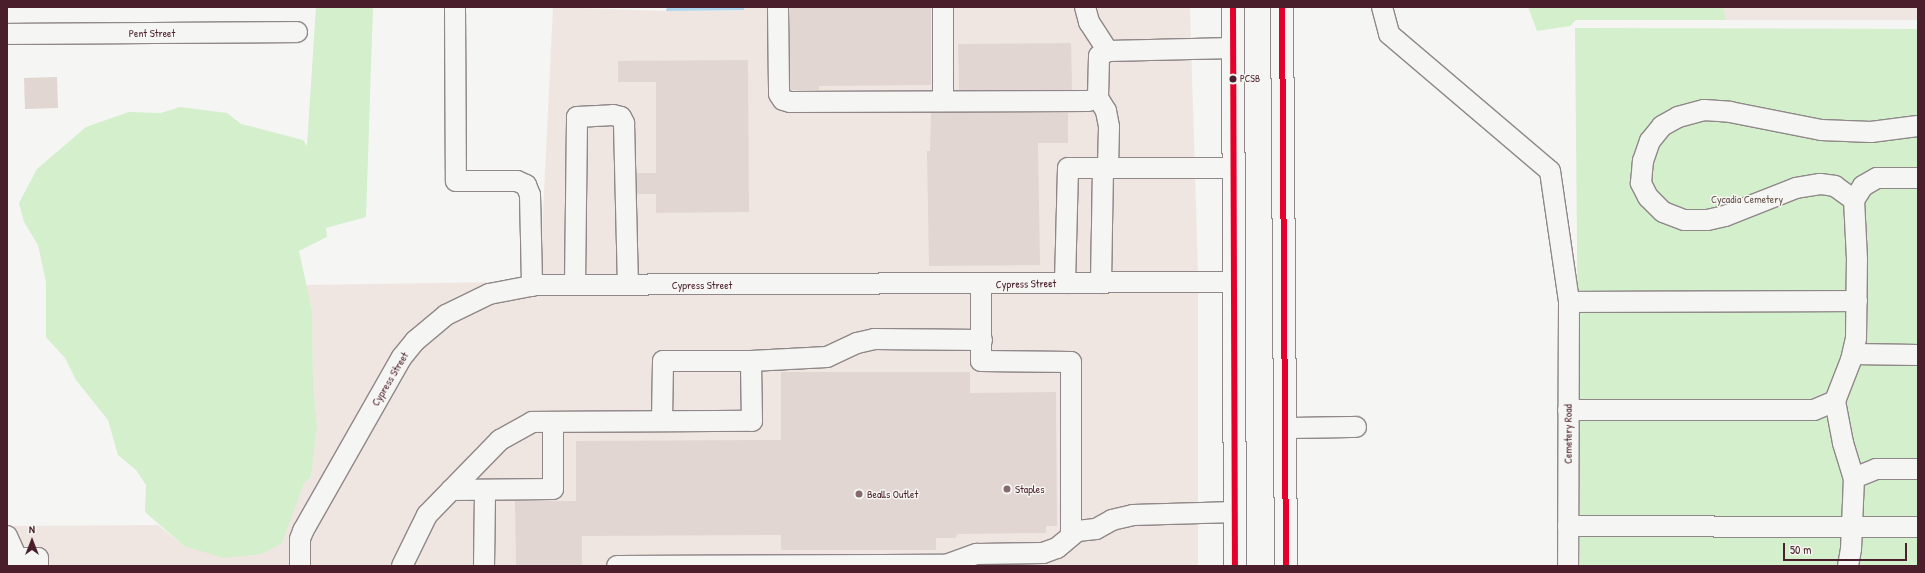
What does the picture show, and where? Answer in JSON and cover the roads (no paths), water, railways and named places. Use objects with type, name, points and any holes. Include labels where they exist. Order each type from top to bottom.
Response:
[{"type":"highway","points":[[1233,7],[1235,566]]},
{"type":"highway","points":[[1282,7],[1286,566]]},
{"type":"street","points":[[455,7],[456,181],[517,181],[526,185],[530,195],[532,286]]},
{"type":"street","points":[[778,7],[779,94],[783,100],[1024,103],[1088,101],[1098,98]]},
{"type":"street","points":[[943,7],[943,101]]},
{"type":"street","points":[[1085,7],[1089,22],[1108,51]]},
{"type":"street","name":"Cemetery Road","points":[[1382,7],[1389,34],[1550,171],[1569,302],[1564,419],[1568,566]]},
{"type":"street","name":"Pent Street","points":[[7,34],[297,32]]},
{"type":"street","points":[[1101,283],[1105,168],[1109,127],[1106,111],[1098,98],[1099,56],[1108,51],[1233,48]]},
{"type":"street","points":[[1854,200],[1835,186],[1820,184],[1796,188],[1720,217],[1684,220],[1663,212],[1648,197],[1641,183],[1643,161],[1650,141],[1662,126],[1678,116],[1704,110],[1730,112],[1821,130],[1871,132],[1918,126]]},
{"type":"street","points":[[575,285],[577,117],[613,115],[621,117],[624,123],[628,285]]},
{"type":"street","points":[[1065,283],[1068,168],[1234,168]]},
{"type":"street","points":[[1848,566],[1852,549],[1854,478],[1843,443],[1835,401],[1853,354],[1857,301],[1854,200],[1863,186],[1877,178],[1918,178]]},
{"type":"street","name":"Cypress Street","points":[[300,566],[300,539],[402,357],[415,341],[446,315],[480,297],[532,286],[575,285],[1234,282]]},
{"type":"street","points":[[982,284],[981,361],[1071,362],[1071,534]]},
{"type":"street","points":[[1569,302],[1857,301]]},
{"type":"street","points":[[662,420],[663,361],[751,361],[827,357],[858,343],[874,339],[982,340]]},
{"type":"street","points":[[1853,354],[1918,355]]},
{"type":"street","points":[[402,566],[427,514],[500,440],[532,422],[662,420],[752,421],[751,361]]},
{"type":"street","points":[[1564,419],[1814,410],[1835,401]]},
{"type":"street","points":[[451,490],[553,489],[553,422]]},
{"type":"street","points":[[1285,428],[1356,427]]},
{"type":"street","points":[[1854,478],[1876,470],[1918,469]]},
{"type":"street","points":[[484,566],[485,490]]},
{"type":"street","points":[[617,566],[952,564],[977,554],[1043,553],[1056,548],[1071,534],[1077,531],[1096,529],[1121,517],[1147,513],[1235,512]]},
{"type":"street","points":[[1568,526],[1918,527]]},
{"type":"street","points":[[7,536],[12,558],[38,558],[38,566]]},
{"type":"water","points":[[667,7],[744,7],[744,10],[666,11]]},
{"type":"place","name":"PCSB","points":[[1233,79]]},
{"type":"place","name":"Staples","points":[[1007,489]]},
{"type":"place","name":"Bealls Outlet","points":[[859,494]]},
{"type":"park label","name":"Cycadia Cemetery","points":[[1747,199]]}]
